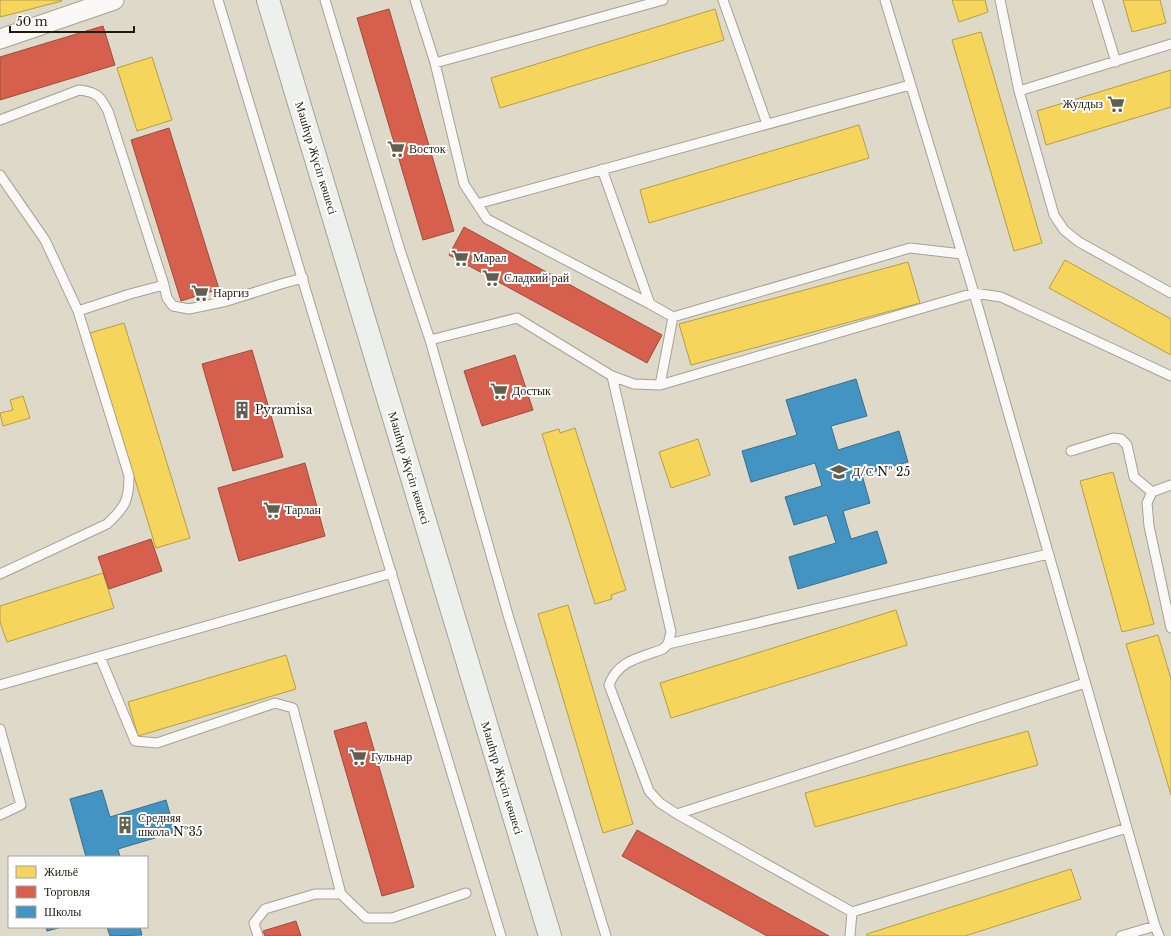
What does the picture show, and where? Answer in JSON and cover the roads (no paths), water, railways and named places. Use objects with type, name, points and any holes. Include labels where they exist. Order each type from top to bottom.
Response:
[{"type":"main road","name":"Мәшһүр Жүсіп көшесі","points":[[268,0],[550,936]]},
{"type":"street","points":[[0,39],[114,0]]},
{"type":"lane","points":[[218,0],[501,936]]},
{"type":"lane","points":[[326,0],[400,250],[430,340],[508,615],[606,936]]},
{"type":"lane","points":[[415,0],[435,63],[464,184],[487,219],[673,317],[910,248],[962,254]]},
{"type":"lane","points":[[435,63],[663,0]]},
{"type":"lane","points":[[723,0],[767,124]]},
{"type":"lane","points":[[884,0],[974,293],[1159,936]]},
{"type":"lane","points":[[1000,0],[1019,91],[1054,215],[1064,230],[1079,242],[1171,293]]},
{"type":"lane","points":[[1097,0],[1116,62]]},
{"type":"lane","points":[[1019,91],[1171,44]]},
{"type":"lane","points":[[477,204],[910,85]]},
{"type":"lane","points":[[0,120],[79,90],[92,92],[101,98],[108,111],[167,298],[173,306],[189,309],[227,301],[303,278]]},
{"type":"lane","points":[[602,170],[650,304]]},
{"type":"lane","points":[[0,175],[45,240],[78,311],[129,476],[129,489],[126,501],[119,512],[107,524],[0,574]]},
{"type":"lane","points":[[78,311],[130,294],[164,285]]},
{"type":"lane","points":[[430,340],[517,318],[612,376],[634,384],[660,385],[974,293],[1001,298],[1171,376]]},
{"type":"lane","points":[[660,385],[673,317]]},
{"type":"lane","points":[[612,376],[670,632],[668,644]]},
{"type":"lane","points":[[1071,451],[1113,438],[1121,439],[1127,445],[1134,476],[1152,492]]},
{"type":"lane","points":[[1171,485],[1152,492],[1147,503],[1150,526],[1171,628]]},
{"type":"lane","points":[[1048,554],[668,644],[663,649],[622,665],[613,676],[609,685],[649,791],[660,803],[852,912],[1127,828]]},
{"type":"lane","points":[[0,686],[392,573]]},
{"type":"lane","points":[[100,657],[135,741],[157,743],[275,702],[293,708],[341,894],[366,918],[392,918],[466,893]]},
{"type":"lane","points":[[677,814],[1085,683]]},
{"type":"lane","points":[[0,729],[21,805],[0,815]]},
{"type":"lane","points":[[258,936],[254,923],[265,909],[315,894],[341,894]]},
{"type":"lane","points":[[850,936],[852,912]]},
{"type":"lane","points":[[1121,936],[1155,926]]},
{"type":"place","name":"Жулдыз","points":[[1116,104]]},
{"type":"place","name":"Восток","points":[[396,149]]},
{"type":"place","name":"Марал","points":[[460,258]]},
{"type":"place","name":"Сладкий рай","points":[[491,278]]},
{"type":"place","name":"Наргиз","points":[[200,293]]},
{"type":"place","name":"Достык","points":[[499,391]]},
{"type":"place","name":"Pyramisa","points":[[242,410]]},
{"type":"place","name":"Д/С № 25","points":[[839,472]]},
{"type":"place","name":"Тарлан","points":[[272,510]]},
{"type":"place","name":"Гульнар","points":[[358,757]]},
{"type":"place","name":"Средняя школа №35","points":[[125,825]]}]
